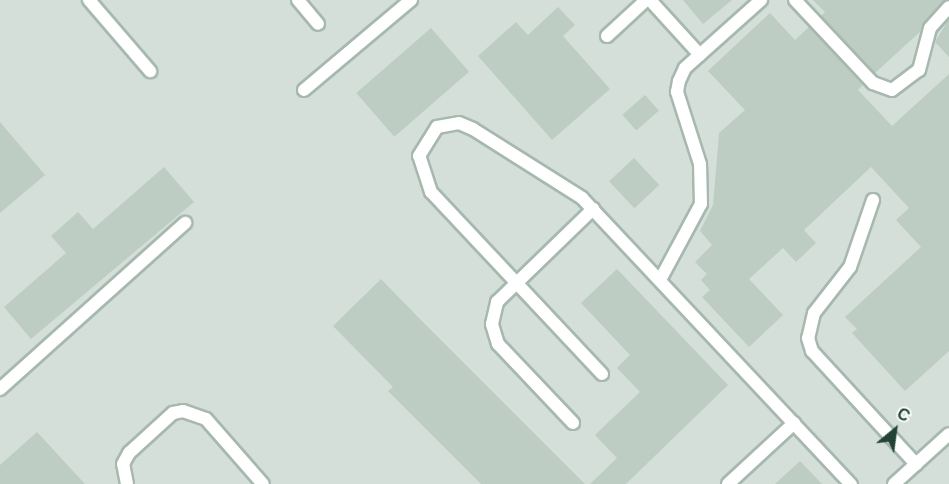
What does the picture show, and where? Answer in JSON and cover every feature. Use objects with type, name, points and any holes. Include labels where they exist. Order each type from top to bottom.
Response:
[{"type":"lane","points":[[89,0],[150,71]]},
{"type":"lane","points":[[298,0],[318,24]]},
{"type":"lane","points":[[304,90],[411,0]]},
{"type":"lane","points":[[607,36],[648,0],[700,55]]},
{"type":"lane","points":[[660,280],[701,204],[700,165],[677,92],[685,68],[761,0]]},
{"type":"lane","points":[[795,0],[873,83],[892,90],[919,70],[930,28],[949,8]]},
{"type":"lane","points":[[602,374],[423,180],[419,156],[436,127],[459,123],[473,129],[569,188],[593,209],[851,484]]},
{"type":"lane","points":[[873,200],[850,267],[814,313],[808,338],[812,351],[916,464]]},
{"type":"lane","points":[[573,423],[494,336],[497,302],[593,209]]},
{"type":"lane","points":[[0,389],[185,223]]},
{"type":"lane","points":[[127,484],[123,464],[129,453],[173,413],[183,411],[206,419],[263,484]]},
{"type":"lane","points":[[728,484],[794,423]]},
{"type":"lane","points":[[894,484],[949,434]]},
{"type":"shaded area","points":[[0,0],[949,0],[949,484],[0,484]]},
{"type":"building","points":[[683,0],[732,0],[703,24]]},
{"type":"building","points":[[813,0],[945,0],[921,31],[875,73],[821,16],[825,12]]},
{"type":"building","points":[[558,7],[575,25],[563,36],[610,89],[552,140],[478,56],[516,22],[528,35]]},
{"type":"building","points":[[770,13],[795,40],[809,27],[863,85],[858,90],[892,126],[949,74],[949,351],[905,391],[852,333],[857,329],[845,317],[921,247],[896,220],[909,208],[871,167],[804,230],[816,243],[796,262],[783,248],[749,279],[783,315],[749,347],[702,297],[710,290],[701,280],[707,274],[695,262],[712,245],[700,231],[713,205],[719,133],[745,110],[708,71]]},
{"type":"building","points":[[949,19],[949,57],[935,42]]},
{"type":"building","points":[[431,28],[469,72],[394,137],[356,93]]},
{"type":"building","points":[[645,95],[659,111],[636,131],[622,115]]},
{"type":"building","points":[[0,122],[45,175],[0,213]]},
{"type":"building","points":[[634,158],[659,185],[634,208],[609,181]]},
{"type":"building","points":[[164,167],[194,202],[31,339],[4,307],[66,253],[51,236],[78,212],[93,229]]},
{"type":"building","points":[[617,269],[728,385],[626,484],[590,484],[617,458],[595,435],[640,392],[617,368],[630,355],[581,303]]},
{"type":"building","points":[[381,279],[585,484],[481,484],[388,391],[393,387],[333,326]]},
{"type":"building","points":[[37,432],[85,484],[0,484],[0,465]]},
{"type":"building","points":[[800,461],[822,484],[775,484]]}]
